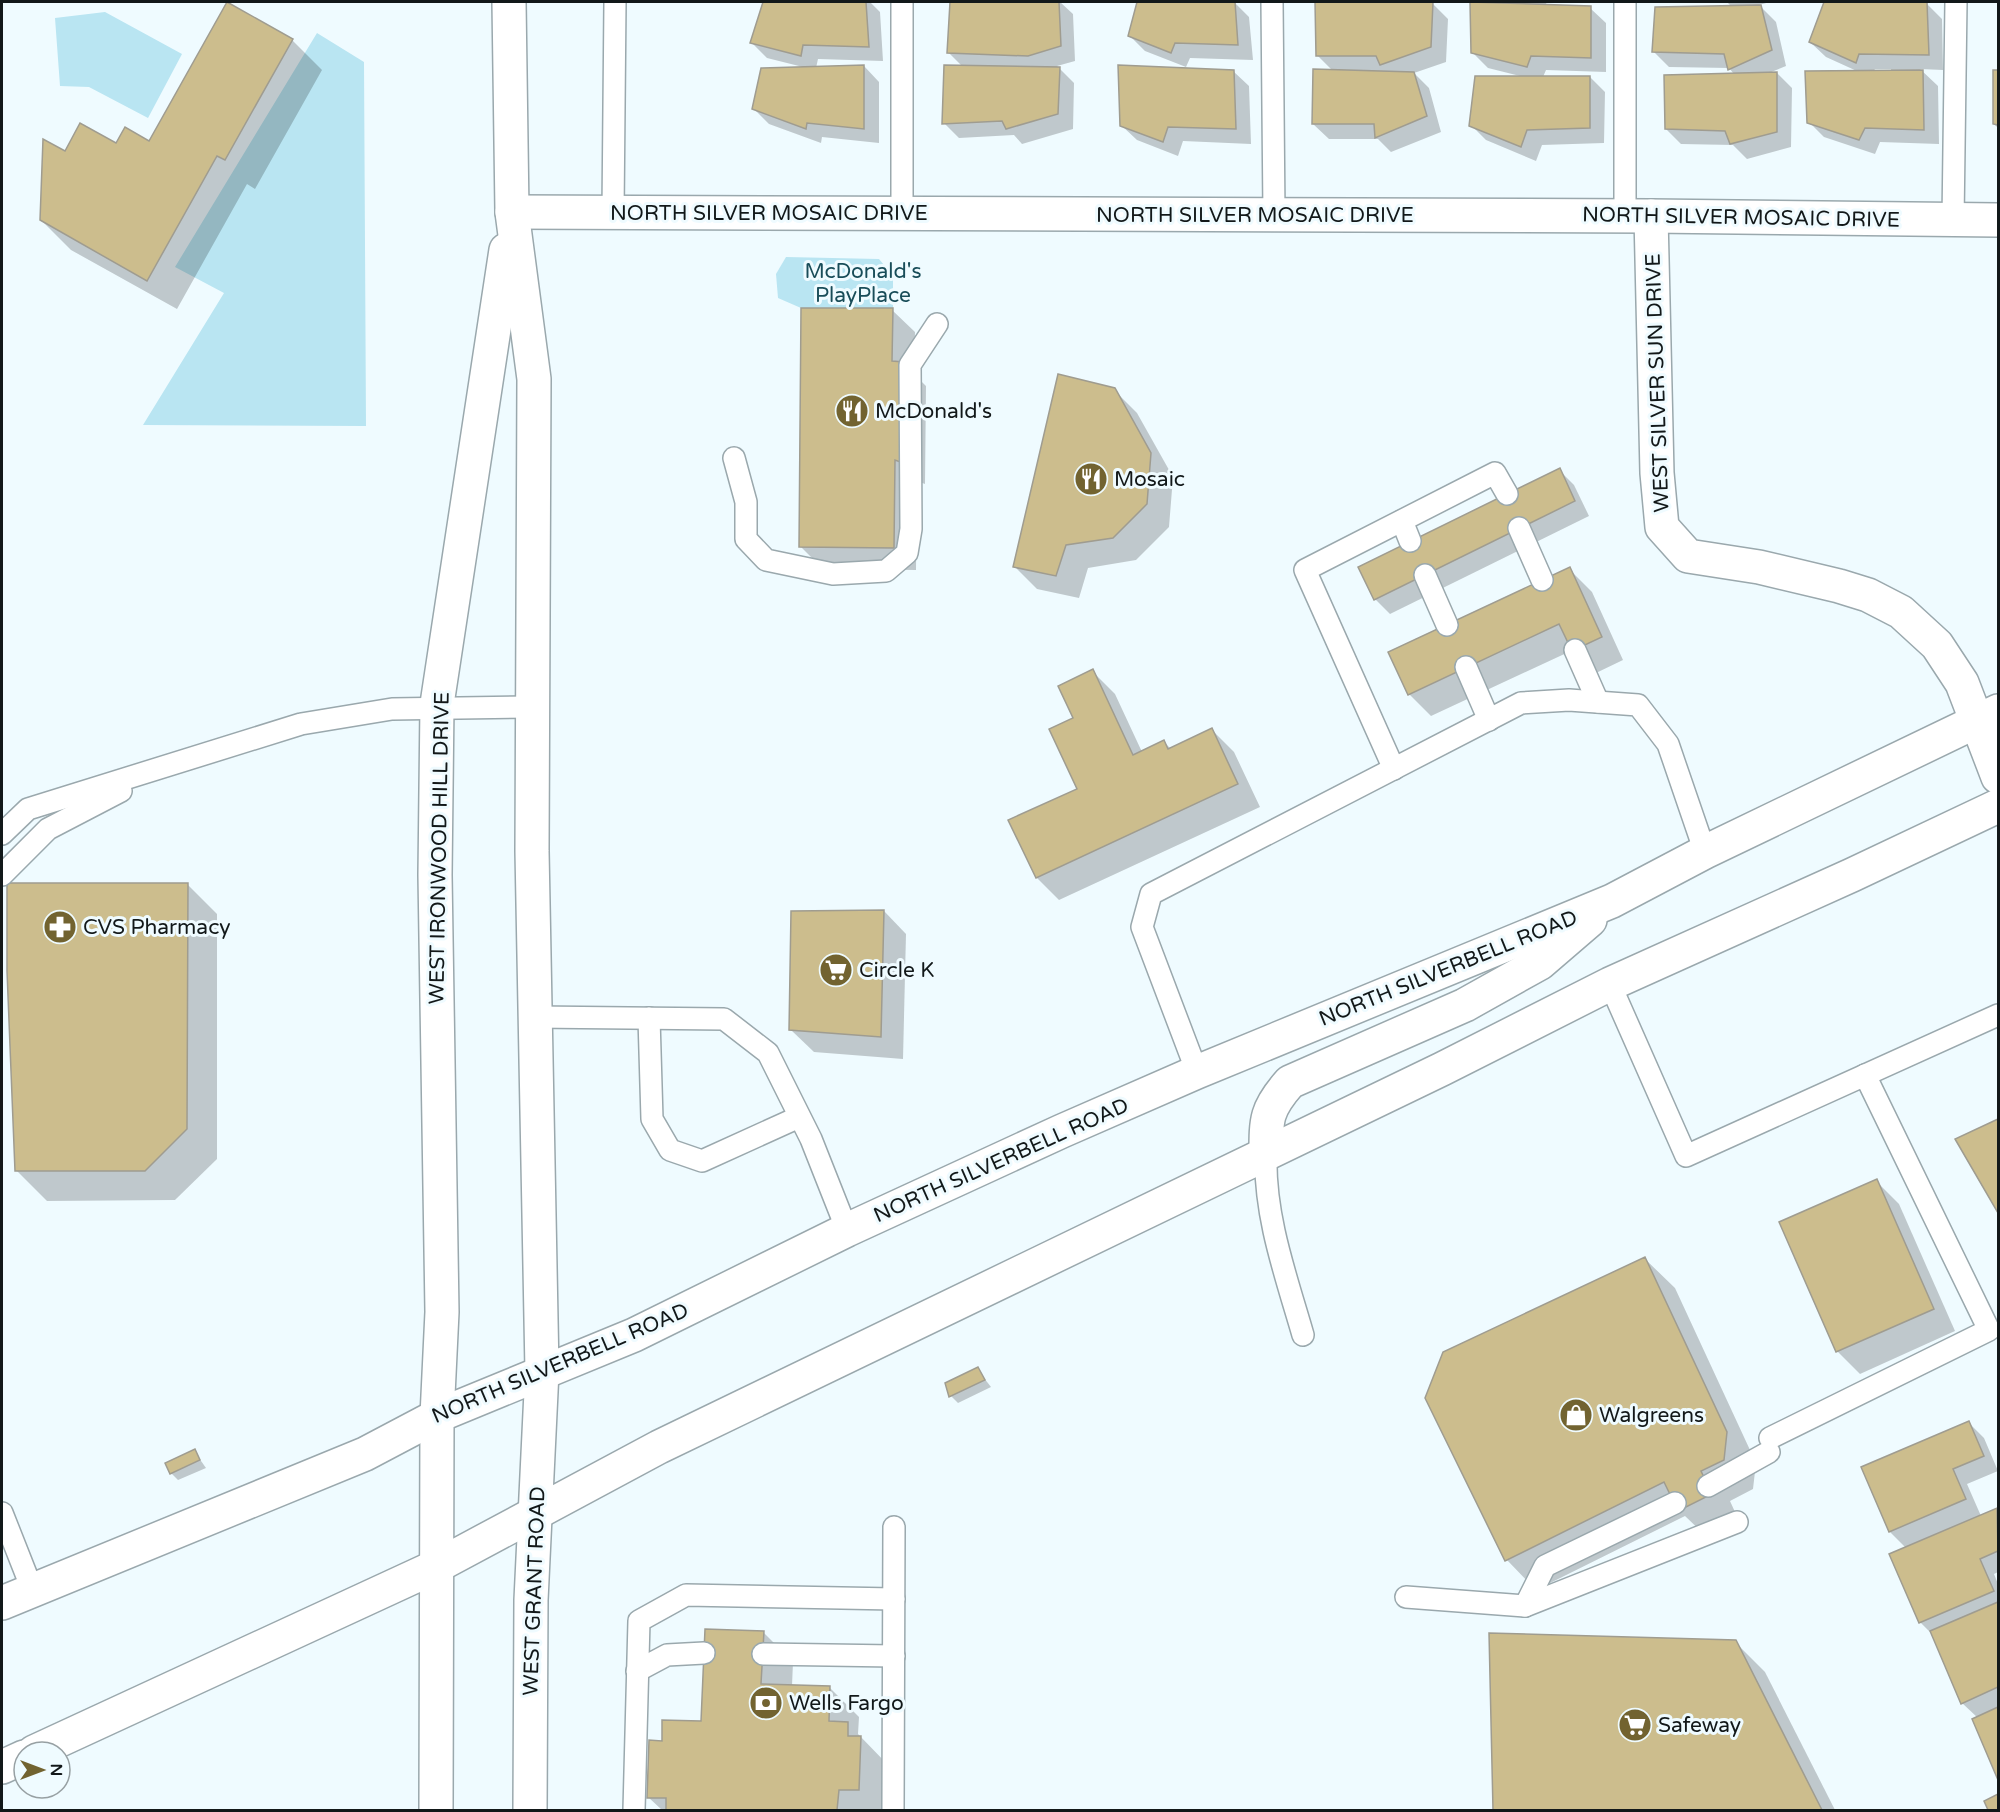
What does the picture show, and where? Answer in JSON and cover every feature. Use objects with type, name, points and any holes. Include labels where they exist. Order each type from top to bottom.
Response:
[{"type":"main road","name":"WEST IRONWOOD HILL DRIVE","points":[[509,2],[512,212],[534,379],[532,707],[534,1017],[542,1371]]},
{"type":"main road","name":"WEST IRONWOOD HILL DRIVE","points":[[437,1416],[442,1312],[435,875],[437,709],[512,212]]},
{"type":"main road","name":"NORTH SILVER MOSAIC DRIVE","points":[[512,212],[1638,216],[1998,220]]},
{"type":"main road","name":"WEST SILVER SUN DRIVE","points":[[1638,216],[1662,527],[1688,556],[1759,567],[1839,586],[1868,595],[1901,612],[1936,645],[1962,683],[1989,716],[1998,777]]},
{"type":"main road","name":"NORTH SILVERBELL ROAD","points":[[2,1603],[365,1454],[437,1416],[634,1335],[847,1230],[1197,1072],[1612,901],[1705,852],[1989,716]]},
{"type":"main road","points":[[60,1740],[437,1566],[659,1447],[1266,1155],[1610,984],[1852,875],[1998,806]]},
{"type":"main road","points":[[1266,1155],[1265,1118],[1274,1099],[1290,1082],[1465,1005],[1540,963],[1612,901]]},
{"type":"main road","name":"WEST GRANT ROAD","points":[[530,1810],[531,1600],[542,1371]]},
{"type":"main road","points":[[436,1810],[437,1416]]},
{"type":"lane","points":[[613,212],[615,2]]},
{"type":"lane","points":[[902,2],[902,214]]},
{"type":"lane","points":[[1272,2],[1274,215]]},
{"type":"lane","points":[[1625,2],[1638,216]]},
{"type":"lane","points":[[1953,220],[1956,2]]},
{"type":"lane","points":[[734,458],[746,502],[746,539],[766,560],[833,574],[886,572],[907,553],[911,529],[910,365],[937,324]]},
{"type":"lane","points":[[1394,769],[1305,570],[1495,473],[1507,494]]},
{"type":"lane","points":[[1402,520],[1410,541]]},
{"type":"lane","points":[[1519,528],[1542,580]]},
{"type":"lane","points":[[1425,575],[1447,625]]},
{"type":"lane","points":[[1575,650],[1598,702]]},
{"type":"lane","points":[[1466,667],[1489,720]]},
{"type":"lane","points":[[1197,1072],[1142,927],[1151,894],[1521,703],[1569,700],[1638,705],[1668,744],[1705,852]]},
{"type":"lane","points":[[2,834],[28,809],[301,724],[392,709],[532,707]]},
{"type":"lane","points":[[2,875],[48,829],[170,766]]},
{"type":"lane","points":[[1610,984],[1686,1156],[1998,1015]]},
{"type":"lane","points":[[534,1017],[724,1019],[768,1053],[799,1117],[847,1230]]},
{"type":"lane","points":[[649,1018],[651,1119],[670,1150],[702,1161],[799,1117]]},
{"type":"lane","points":[[1708,1486],[1770,1445],[1989,1330],[1865,1075]]},
{"type":"lane","points":[[1266,1155],[1265,1176],[1270,1217],[1303,1335]]},
{"type":"lane","points":[[1525,1606],[1545,1566],[1675,1503]]},
{"type":"lane","points":[[2,1513],[32,1589]]},
{"type":"lane","points":[[1406,1597],[1525,1606],[1737,1521]]},
{"type":"lane","points":[[893,1810],[894,1527]]},
{"type":"lane","points":[[634,1810],[639,1621],[687,1595],[894,1599]]},
{"type":"lane","points":[[637,1671],[666,1655],[704,1653]]},
{"type":"lane","points":[[763,1654],[894,1656]]},
{"type":"green space","points":[[105,12],[182,54],[148,118],[89,87],[60,86],[55,18]]},
{"type":"green space","points":[[317,33],[364,62],[366,426],[143,425],[224,293],[175,267]]},
{"type":"green space","name":"McDonald's PlayPlace","points":[[786,257],[879,259],[893,276],[893,308],[801,308],[778,298],[776,274]]},
{"type":"building","points":[[227,2],[293,39],[225,160],[217,156],[147,281],[40,220],[43,139],[65,151],[80,123],[116,143],[125,127],[149,141]]},
{"type":"building","points":[[763,2],[866,2],[869,47],[803,45],[801,56],[750,43]]},
{"type":"building","points":[[950,2],[1059,2],[1061,46],[1028,56],[947,53]]},
{"type":"building","points":[[1137,2],[1235,2],[1238,45],[1175,43],[1171,53],[1128,36]]},
{"type":"building","points":[[1315,2],[1433,2],[1431,47],[1380,65],[1376,56],[1316,56]]},
{"type":"building","points":[[1470,2],[1591,6],[1591,58],[1531,56],[1527,67],[1471,53]]},
{"type":"building","points":[[1824,2],[1927,2],[1929,55],[1859,54],[1856,63],[1809,42]]},
{"type":"building","points":[[1761,5],[1772,50],[1728,70],[1724,54],[1652,52],[1655,7]]},
{"type":"building","points":[[864,65],[864,129],[807,123],[806,129],[752,109],[761,68]]},
{"type":"building","points":[[944,65],[1060,67],[1058,114],[1006,129],[1002,121],[942,124]]},
{"type":"building","points":[[1118,65],[1234,70],[1236,129],[1168,127],[1163,142],[1120,126]]},
{"type":"building","points":[[1313,69],[1414,72],[1427,116],[1375,138],[1374,124],[1312,124]]},
{"type":"building","points":[[1923,70],[1924,130],[1865,128],[1859,140],[1807,123],[1805,71]]},
{"type":"building","points":[[1993,70],[1998,70],[1998,125],[1993,124]]},
{"type":"building","points":[[1777,72],[1777,132],[1730,144],[1725,131],[1665,129],[1664,75]]},
{"type":"building","points":[[1475,76],[1590,76],[1590,128],[1527,130],[1521,147],[1469,126]]},
{"type":"building","name":"McDonald's","points":[[801,308],[893,308],[892,361],[904,362],[903,463],[895,460],[894,548],[799,547]]},
{"type":"building","name":"Mosaic","points":[[1058,374],[1115,388],[1151,453],[1147,504],[1113,538],[1066,545],[1056,576],[1013,567]]},
{"type":"building","points":[[1560,468],[1575,501],[1374,600],[1358,567]]},
{"type":"building","points":[[1570,567],[1602,637],[1572,651],[1559,624],[1408,695],[1388,652]]},
{"type":"building","points":[[1093,669],[1133,755],[1164,740],[1168,749],[1212,728],[1238,784],[1036,878],[1008,820],[1077,789],[1049,729],[1073,718],[1058,686]]},
{"type":"building","name":"CVS Pharmacy","points":[[7,883],[188,883],[187,1129],[145,1171],[15,1171],[7,971]]},
{"type":"building","name":"Circle K","points":[[884,910],[881,1037],[789,1030],[791,911]]},
{"type":"building","points":[[1998,1119],[1998,1213],[1955,1139]]},
{"type":"building","points":[[1877,1179],[1934,1309],[1836,1352],[1779,1222]]},
{"type":"building","name":"Walgreens","points":[[1645,1257],[1727,1432],[1724,1460],[1701,1471],[1712,1494],[1678,1511],[1664,1482],[1505,1561],[1425,1398],[1443,1352]]},
{"type":"building","points":[[978,1367],[985,1380],[949,1397],[945,1383]]},
{"type":"building","points":[[1969,1421],[1984,1456],[1953,1469],[1966,1499],[1889,1532],[1861,1467]]},
{"type":"building","points":[[195,1449],[200,1460],[170,1474],[165,1463]]},
{"type":"building","points":[[1997,1508],[1998,1551],[1980,1559],[1994,1591],[1919,1623],[1889,1554]]},
{"type":"building","points":[[1998,1602],[1998,1687],[1961,1704],[1930,1631]]},
{"type":"building","name":"Wells Fargo","points":[[705,1629],[764,1631],[761,1684],[830,1686],[829,1721],[848,1722],[848,1736],[861,1736],[859,1790],[839,1790],[837,1810],[666,1810],[666,1798],[647,1798],[649,1740],[662,1741],[662,1720],[701,1721]]},
{"type":"building","name":"Safeway","points":[[1489,1633],[1736,1640],[1822,1810],[1493,1810]]},
{"type":"building","points":[[1998,1707],[1998,1780],[1972,1719]]},
{"type":"building","points":[[1998,1794],[1998,1810],[1988,1810],[1984,1801]]},
{"type":"place","name":"McDonald's","points":[[852,411]]},
{"type":"place","name":"Mosaic","points":[[1091,479]]},
{"type":"place","name":"CVS Pharmacy","points":[[60,927]]},
{"type":"place","name":"Circle K","points":[[836,970]]},
{"type":"place","name":"Walgreens","points":[[1576,1415]]},
{"type":"place","name":"Wells Fargo","points":[[766,1703]]},
{"type":"place","name":"Safeway","points":[[1635,1725]]}]
